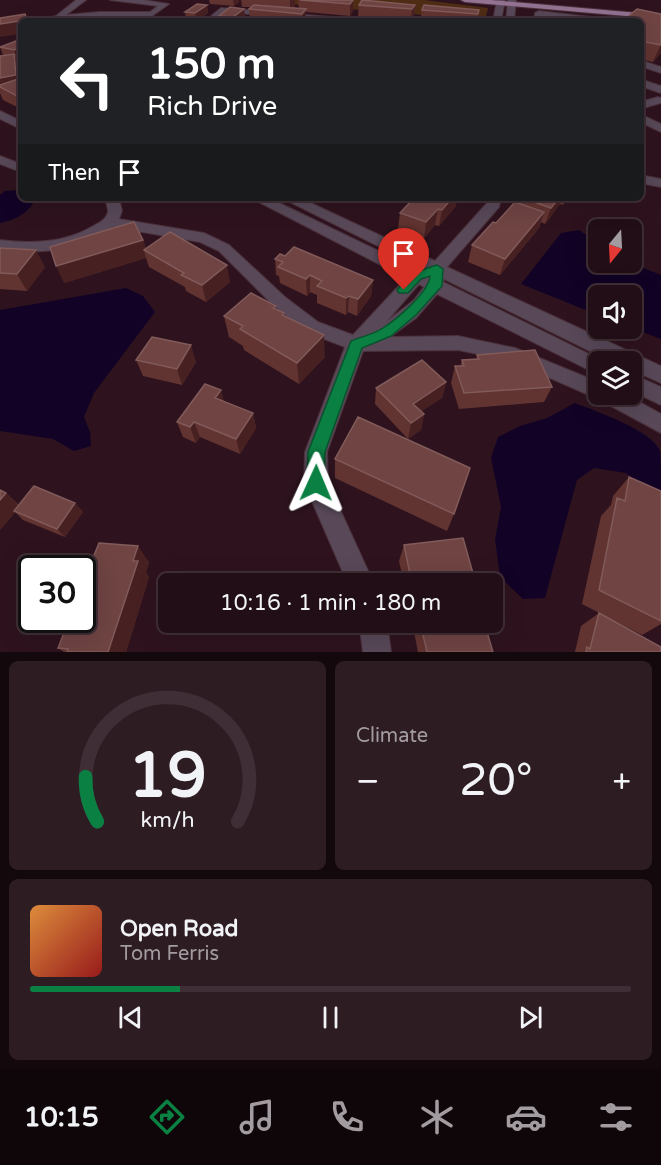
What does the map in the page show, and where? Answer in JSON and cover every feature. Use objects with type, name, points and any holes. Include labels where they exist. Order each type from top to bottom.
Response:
[{"type":"main road","points":[[465,0],[512,1],[661,15]]},
{"type":"street","points":[[62,18],[71,6],[82,0]]},
{"type":"street","points":[[91,18],[152,14],[165,4],[114,0]]},
{"type":"street","points":[[510,18],[512,1]]},
{"type":"street","points":[[498,18],[501,2]]},
{"type":"street","points":[[206,8],[320,18]]},
{"type":"street","points":[[213,18],[224,10]]},
{"type":"street","points":[[538,18],[539,14],[576,18]]},
{"type":"street","points":[[644,25],[661,27]]},
{"type":"street","points":[[644,64],[659,68]]},
{"type":"street","points":[[644,77],[661,83]]},
{"type":"street","points":[[644,85],[659,95],[644,104]]},
{"type":"street","points":[[0,114],[18,124]]},
{"type":"street","points":[[644,119],[661,129]]},
{"type":"street","points":[[0,129],[18,136]]},
{"type":"street","points":[[0,160],[18,167]]},
{"type":"street","points":[[644,181],[661,183]]},
{"type":"street","points":[[0,245],[40,249],[90,234],[110,222],[115,211],[113,201]]},
{"type":"street","points":[[270,201],[417,276],[437,278]]},
{"type":"street","points":[[295,201],[437,278],[590,351]]},
{"type":"street","points":[[356,344],[387,333],[411,312],[495,201]]},
{"type":"street","points":[[110,222],[204,238],[224,248],[279,301],[312,327],[356,344],[458,343],[515,355],[588,387]]},
{"type":"street","points":[[356,573],[316,483],[316,452],[356,344],[391,302],[417,276]]},
{"type":"street","points":[[531,323],[588,360]]},
{"type":"street","points":[[642,372],[661,375]]},
{"type":"street","points":[[642,379],[661,397]]},
{"type":"street","points":[[626,405],[661,424]]},
{"type":"street","points":[[374,633],[377,652]]},
{"type":"shaded area","points":[[240,0],[424,0],[488,8],[486,18],[460,18]]},
{"type":"shaded area","points":[[18,190],[18,201],[34,201],[30,208],[21,215],[0,223],[0,195],[5,191]]},
{"type":"shaded area","points":[[579,230],[588,236],[588,273],[642,273],[642,267],[661,275],[661,339],[642,332],[642,285],[588,285],[588,311],[521,284],[561,233]]},
{"type":"shaded area","points":[[126,288],[143,296],[155,312],[94,393],[84,417],[90,432],[91,446],[74,451],[53,439],[0,431],[0,310]]},
{"type":"shaded area","points":[[575,403],[622,422],[646,436],[655,443],[660,451],[661,494],[647,489],[626,473],[594,468],[577,480],[545,598],[523,599],[503,580],[503,573],[499,573],[495,539],[501,507],[491,458],[498,437],[520,426],[547,418]]},
{"type":"building","points":[[300,0],[353,0],[350,4]]},
{"type":"building","points":[[362,0],[415,5],[412,9],[359,5]]},
{"type":"building","points":[[197,4],[207,5],[195,13],[185,12]]},
{"type":"building","points":[[254,5],[306,9],[302,14],[249,9]]},
{"type":"building","points":[[424,5],[479,10],[478,14],[422,10]]},
{"type":"building","points":[[230,7],[244,9],[233,17],[219,16]]},
{"type":"building","points":[[637,9],[661,14],[661,45],[644,42],[644,18],[626,18]]},
{"type":"building","points":[[25,14],[26,18],[18,18],[18,21],[0,24],[0,18]]},
{"type":"building","points":[[18,40],[18,48],[14,50],[0,47]]},
{"type":"building","points":[[14,54],[16,75],[0,78],[0,56]]},
{"type":"building","points":[[18,79],[18,96],[0,87],[0,85]]},
{"type":"building","points":[[411,201],[450,201],[426,222],[400,213]]},
{"type":"building","points":[[531,201],[557,201],[551,208]]},
{"type":"building","points":[[515,202],[544,212],[505,259],[472,245],[493,222],[496,223]]},
{"type":"building","points":[[134,222],[143,240],[56,266],[50,247]]},
{"type":"building","points":[[170,232],[227,265],[202,285],[181,275],[184,273],[144,250]]},
{"type":"building","points":[[294,247],[373,280],[358,299],[349,296],[346,298],[317,286],[322,281],[310,275],[306,279],[278,267],[283,262],[275,259],[280,254],[285,256]]},
{"type":"building","points":[[0,248],[36,250],[17,274],[0,273]]},
{"type":"building","points":[[251,293],[276,306],[273,308],[284,313],[282,315],[324,335],[297,363],[240,329],[243,326],[224,316]]},
{"type":"building","points":[[152,337],[191,345],[177,369],[136,360]]},
{"type":"building","points":[[535,350],[552,387],[464,393],[455,366],[464,366],[462,360],[479,359],[477,355]]},
{"type":"building","points":[[422,360],[446,382],[413,404],[424,414],[411,423],[376,388]]},
{"type":"building","points":[[205,384],[221,390],[215,398],[253,413],[236,439],[194,422],[190,427],[177,422]]},
{"type":"building","points":[[358,417],[470,468],[454,514],[335,459]]},
{"type":"building","points":[[629,477],[661,491],[661,621],[599,590],[617,498],[625,501]]},
{"type":"building","points":[[34,486],[75,503],[57,529],[14,511]]},
{"type":"building","points":[[0,490],[6,493],[0,500]]},
{"type":"building","points":[[463,538],[473,573],[410,573],[404,545]]},
{"type":"building","points":[[99,543],[138,546],[133,561],[138,561],[108,652],[67,652],[68,649],[58,648],[64,633],[96,633],[96,555],[94,555]]},
{"type":"building","points":[[599,613],[661,647],[661,652],[586,652],[587,647],[590,649]]},
{"type":"building","points":[[423,633],[487,633],[493,652],[427,652]]},
{"type":"route","points":[[316,483],[316,452],[356,344],[387,333],[411,312],[436,286],[437,269],[417,276],[404,290]]}]
